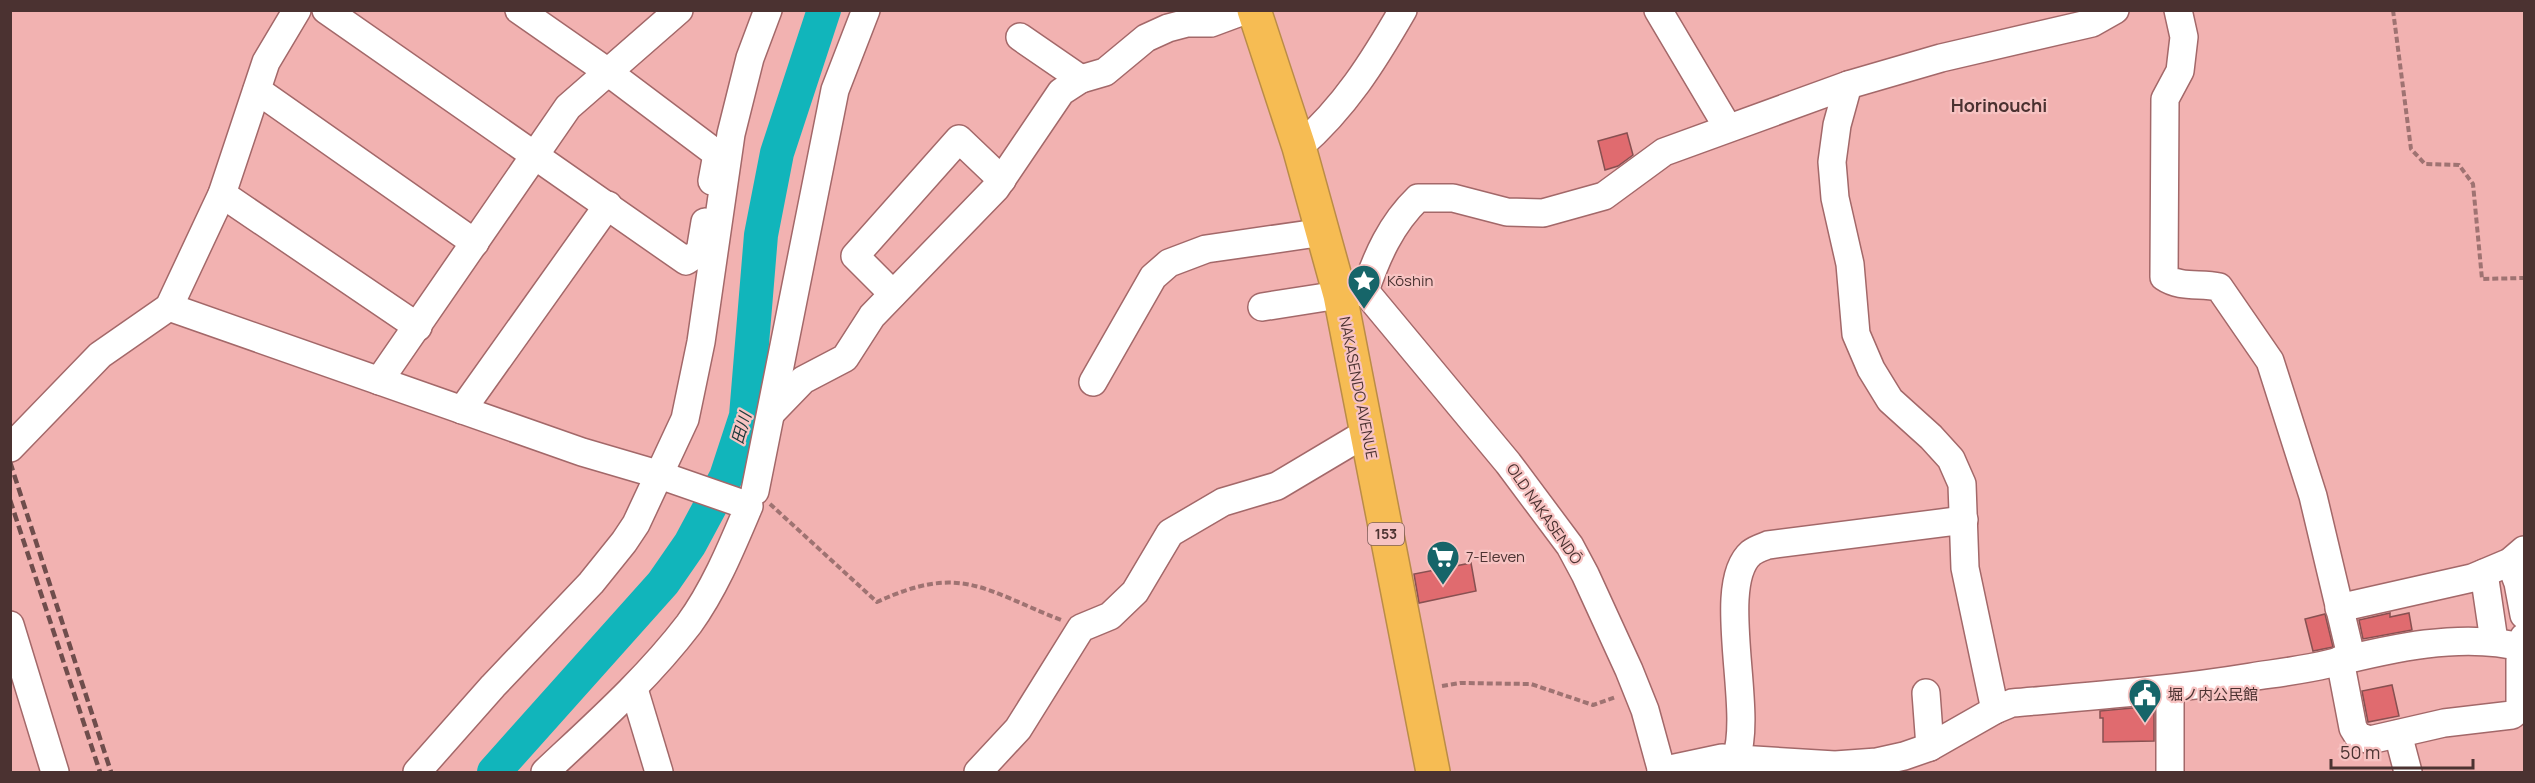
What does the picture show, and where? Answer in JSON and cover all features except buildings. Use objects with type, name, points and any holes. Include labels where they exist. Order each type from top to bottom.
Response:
[{"type":"highway","name":"NAKASENDO AVENUE","points":[[1254,10],[1324,232],[1353,293],[1366,433],[1433,772]]},
{"type":"street","points":[[10,447],[100,355],[169,307],[222,194],[266,62],[297,10]]},
{"type":"street","points":[[326,10],[686,261],[700,252],[717,154],[608,72],[519,10]]},
{"type":"street","points":[[379,381],[475,243],[533,154],[568,107],[679,10]]},
{"type":"street","points":[[417,772],[493,686],[591,583],[636,524],[660,475],[685,419],[701,342],[731,134],[750,58],[768,10]]},
{"type":"street","points":[[545,772],[634,689],[689,623],[722,569],[749,499],[772,412],[835,90],[866,10]]},
{"type":"street","points":[[772,412],[803,380],[845,358],[872,316],[1002,180],[1062,92],[1081,79],[1105,72],[1146,38],[1168,28],[1184,17],[1211,23],[1246,10]]},
{"type":"street","points":[[1299,147],[1321,128],[1368,70],[1403,10]]},
{"type":"street","points":[[1658,10],[1728,128]]},
{"type":"street","points":[[1262,307],[1353,293],[1406,209],[1418,198],[1453,198],[1507,212],[1543,213],[1604,196],[1664,152],[1848,85],[1941,58],[2092,23],[2115,10]]},
{"type":"street","points":[[1661,772],[1722,758],[1835,765],[1877,762],[1930,747],[1995,710],[2012,703],[2170,689],[2253,677],[2345,658],[2420,645],[2494,641],[2523,644],[2520,708],[2512,715],[2444,723],[2370,740],[2358,736],[2353,729],[2345,658],[2339,609],[2313,495],[2270,361],[2219,287],[2202,284],[2176,284],[2164,277],[2165,99],[2180,71],[2184,37],[2178,10]]},
{"type":"street","points":[[1020,37],[1081,79]]},
{"type":"street","points":[[1848,85],[1837,125],[1832,162],[1835,198],[1850,264],[1856,334],[1871,369],[1890,400],[1931,437],[1951,459],[1962,484],[1965,568],[1995,710]]},
{"type":"street","points":[[257,90],[475,243]]},
{"type":"street","points":[[893,294],[855,256],[959,139],[1002,180]]},
{"type":"street","points":[[222,194],[418,327]]},
{"type":"street","points":[[462,410],[608,205]]},
{"type":"street","points":[[1093,382],[1153,277],[1169,263],[1206,249],[1324,232]]},
{"type":"street","name":"OLD NAKASENDŌ","points":[[1353,293],[1508,463],[1570,546],[1585,574],[1645,710],[1661,772]]},
{"type":"street","points":[[169,307],[237,333],[582,452],[749,499]]},
{"type":"street","points":[[978,772],[1018,729],[1082,628],[1110,616],[1135,592],[1170,533],[1223,502],[1277,486],[1366,433]]},
{"type":"street","points":[[1736,758],[1742,744],[1742,693],[1735,641],[1735,607],[1738,580],[1744,562],[1752,553],[1768,545],[1964,520]]},
{"type":"street","points":[[2339,609],[2484,573],[2517,556],[2518,583],[2524,615]]},
{"type":"street","points":[[2484,573],[2494,641]]},
{"type":"street","points":[[10,625],[55,772]]},
{"type":"street","points":[[634,689],[659,772]]},
{"type":"street","points":[[2170,689],[2170,772]]},
{"type":"street","points":[[1926,693],[1930,747]]},
{"type":"street","points":[[2398,734],[2408,772]]},
{"type":"path","points":[[2393,10],[2411,149],[2425,164],[2459,165],[2473,184],[2482,279],[2524,278]]},
{"type":"path","points":[[749,499],[877,602],[904,589],[943,581],[978,585],[1082,628]]},
{"type":"path","points":[[1417,690],[1460,683],[1531,684],[1593,705],[1637,691]]},
{"type":"waterway","name":"田川","points":[[494,772],[663,583],[690,544],[726,477],[746,416],[761,235],[777,153],[824,10]]},
{"type":"railway","points":[[10,462],[111,772]]},
{"type":"railway","points":[[10,500],[100,772]]},
{"type":"place","name":"Kōshin","points":[[1364,310]]},
{"type":"place","name":"7-Eleven","points":[[1443,586]]},
{"type":"place","name":"堀ノ内公民館","points":[[2145,724]]},
{"type":"district","name":"Horinouchi","points":[[1999,106]]}]
